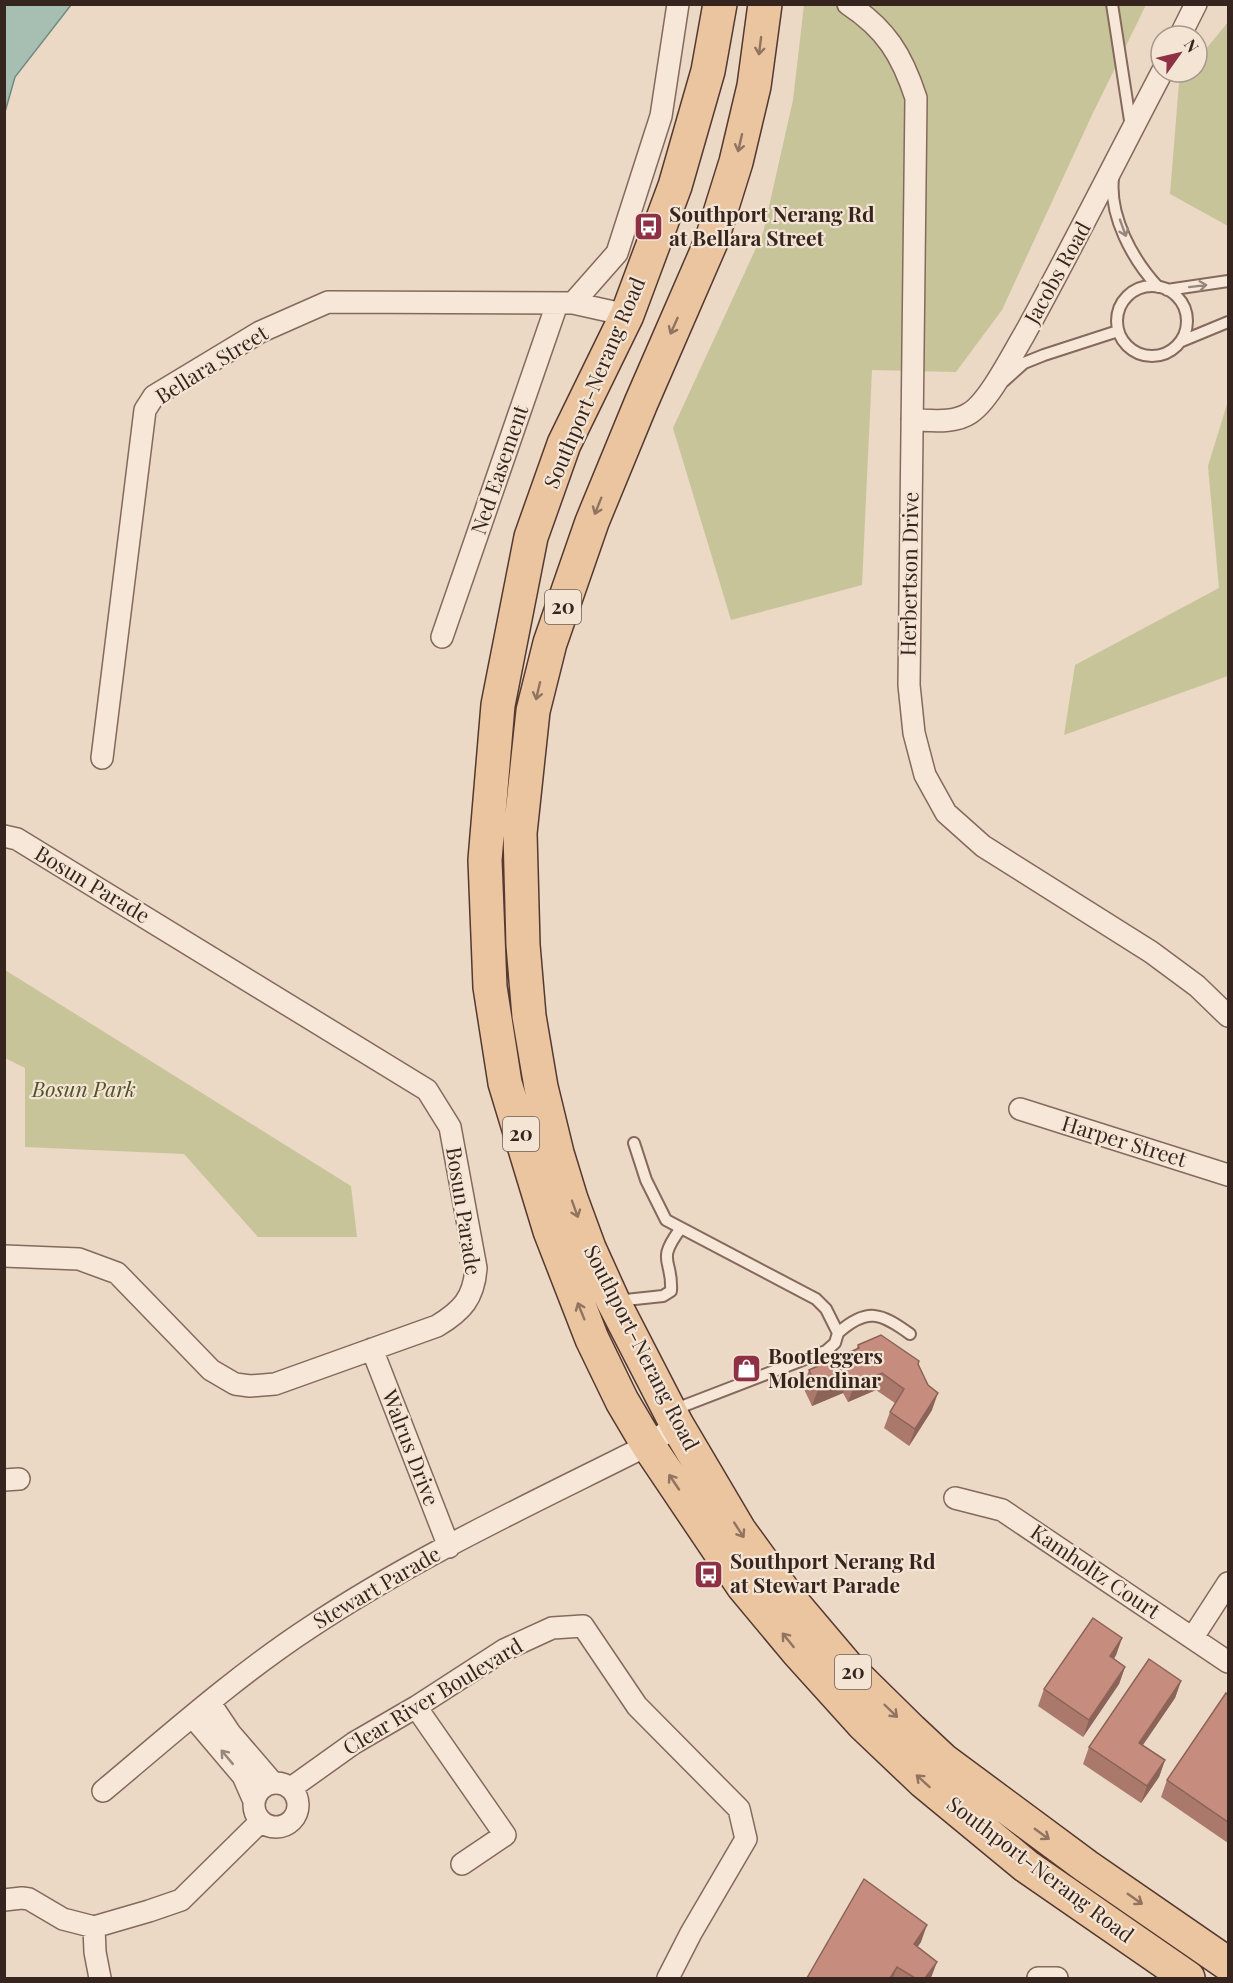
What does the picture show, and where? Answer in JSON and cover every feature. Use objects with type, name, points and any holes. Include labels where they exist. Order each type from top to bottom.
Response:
[{"type":"main road","name":"Southport-Nerang Road","points":[[720,4],[708,71],[675,186],[627,315],[564,444],[531,537],[498,705],[485,860],[490,987],[505,1083],[550,1231],[597,1350],[622,1401],[648,1444],[743,1586],[798,1652],[863,1724],[923,1781],[1026,1866],[1188,1978]]},
{"type":"main road","name":"Southport-Nerang Road","points":[[765,4],[754,86],[733,172],[711,242],[640,403],[592,522],[542,674],[533,711],[520,833],[523,945],[529,1016],[541,1087],[571,1199],[589,1248],[613,1301],[674,1418],[739,1530],[787,1596],[879,1700],[943,1760],[1086,1866],[1228,1964]]},
{"type":"street","points":[[565,303],[617,253],[660,116],[678,4]]},
{"type":"street","name":"Herbertson Drive","points":[[848,4],[866,16],[883,32],[908,74],[916,98],[909,685],[914,733],[925,775],[946,813],[983,846],[1151,952],[1197,986],[1228,1016]]},
{"type":"street","points":[[1186,24],[1196,4]]},
{"type":"street","name":"Jacobs Road","points":[[912,420],[957,419],[969,415],[978,408],[1062,266],[1156,84]]},
{"type":"street","name":"Bellara Street","points":[[102,758],[145,410],[154,396],[260,332],[328,302],[565,303],[627,315]]},
{"type":"street","name":"Ned Easement","points":[[442,637],[565,303]]},
{"type":"street","name":"Bosun Parade","points":[[4,836],[17,839],[427,1090],[450,1127],[476,1268],[475,1284],[466,1302],[450,1319],[437,1326],[275,1384],[250,1386],[236,1384],[211,1370],[117,1273],[78,1259],[4,1256]]},
{"type":"street","name":"Harper Street","points":[[1020,1109],[1228,1175]]},
{"type":"street","name":"Walrus Drive","points":[[372,1349],[449,1546]]},
{"type":"street","name":"Stewart Parade","points":[[103,1791],[210,1703],[309,1628],[401,1571],[648,1444],[674,1418]]},
{"type":"street","name":"Kamholtz Court","points":[[955,1498],[1002,1510],[1228,1662]]},
{"type":"street","points":[[1193,1637],[1228,1583]]},
{"type":"street","name":"Clear River Boulevard","points":[[282,1786],[416,1707],[504,1650],[552,1628],[583,1626],[637,1706],[739,1809],[746,1839],[691,1933],[668,1978]]},
{"type":"street","points":[[193,1717],[243,1776],[257,1811],[273,1827],[280,1827],[292,1821],[297,1815],[298,1801],[230,1734],[210,1703]]},
{"type":"street","points":[[416,1707],[505,1835],[462,1864]]},
{"type":"street","points":[[4,1900],[29,1899],[63,1919],[94,1927],[182,1900],[257,1811],[260,1789],[282,1786]]},
{"type":"street","points":[[94,1927],[95,1952],[100,1978]]},
{"type":"street","points":[[1038,1978],[1057,1978]]},
{"type":"lane","points":[[1112,4],[1132,130]]},
{"type":"lane","points":[[1112,172],[1114,175],[1112,197],[1128,242],[1141,267],[1162,288],[1179,299],[1186,312],[1187,327],[1182,341]]},
{"type":"lane","points":[[1228,281],[1162,288],[1143,287],[1133,291],[1126,298],[1117,316],[1118,331],[1122,340],[1129,348],[1147,356],[1166,354],[1182,341],[1228,322]]},
{"type":"lane","points":[[996,381],[1004,381],[1024,363],[1118,331]]},
{"type":"lane","points":[[634,1143],[646,1180],[666,1220],[816,1299],[826,1309],[838,1333]]},
{"type":"lane","points":[[613,1301],[663,1296],[671,1292],[665,1260],[670,1243],[681,1228]]},
{"type":"lane","points":[[674,1418],[826,1351],[835,1343],[838,1333],[852,1320],[874,1315],[893,1322],[910,1334]]},
{"type":"green space","points":[[804,5],[1146,5],[1092,115],[1002,310],[956,372],[872,370],[862,585],[731,620],[673,428],[763,233],[793,100]]},
{"type":"green space","points":[[1228,22],[1228,226],[1170,194],[1179,84],[1209,84],[1209,45]]},
{"type":"green space","points":[[1228,401],[1228,676],[1064,735],[1075,665],[1219,588],[1208,466]]},
{"type":"green space","name":"Bosun Park","points":[[5,970],[351,1186],[357,1237],[258,1237],[184,1154],[25,1147],[25,1068],[5,1058]]},
{"type":"shaded area","points":[[5,4],[71,5],[15,77],[5,112]]},
{"type":"building","points":[[881,1335],[919,1361],[918,1364],[928,1385],[938,1393],[915,1429],[890,1412],[904,1389],[882,1373],[854,1386],[849,1376],[818,1389],[809,1370],[859,1348],[858,1345]]},
{"type":"building","points":[[1093,1618],[1122,1638],[1110,1656],[1125,1667],[1089,1720],[1044,1689]]},
{"type":"building","points":[[1149,1659],[1181,1681],[1139,1743],[1165,1760],[1147,1786],[1089,1747]]},
{"type":"building","points":[[1226,1693],[1228,1695],[1228,1822],[1167,1780]]},
{"type":"building","points":[[864,1879],[927,1925],[914,1944],[937,1962],[925,1978],[915,1978],[897,1967],[890,1978],[807,1978]]},
{"type":"place","name":"Southport Nerang Rd at Bellara Street","points":[[648,227]]},
{"type":"place","name":"Bootleggers Molendinar","points":[[747,1369]]},
{"type":"place","name":"Southport Nerang Rd at Stewart Parade","points":[[709,1574]]}]
